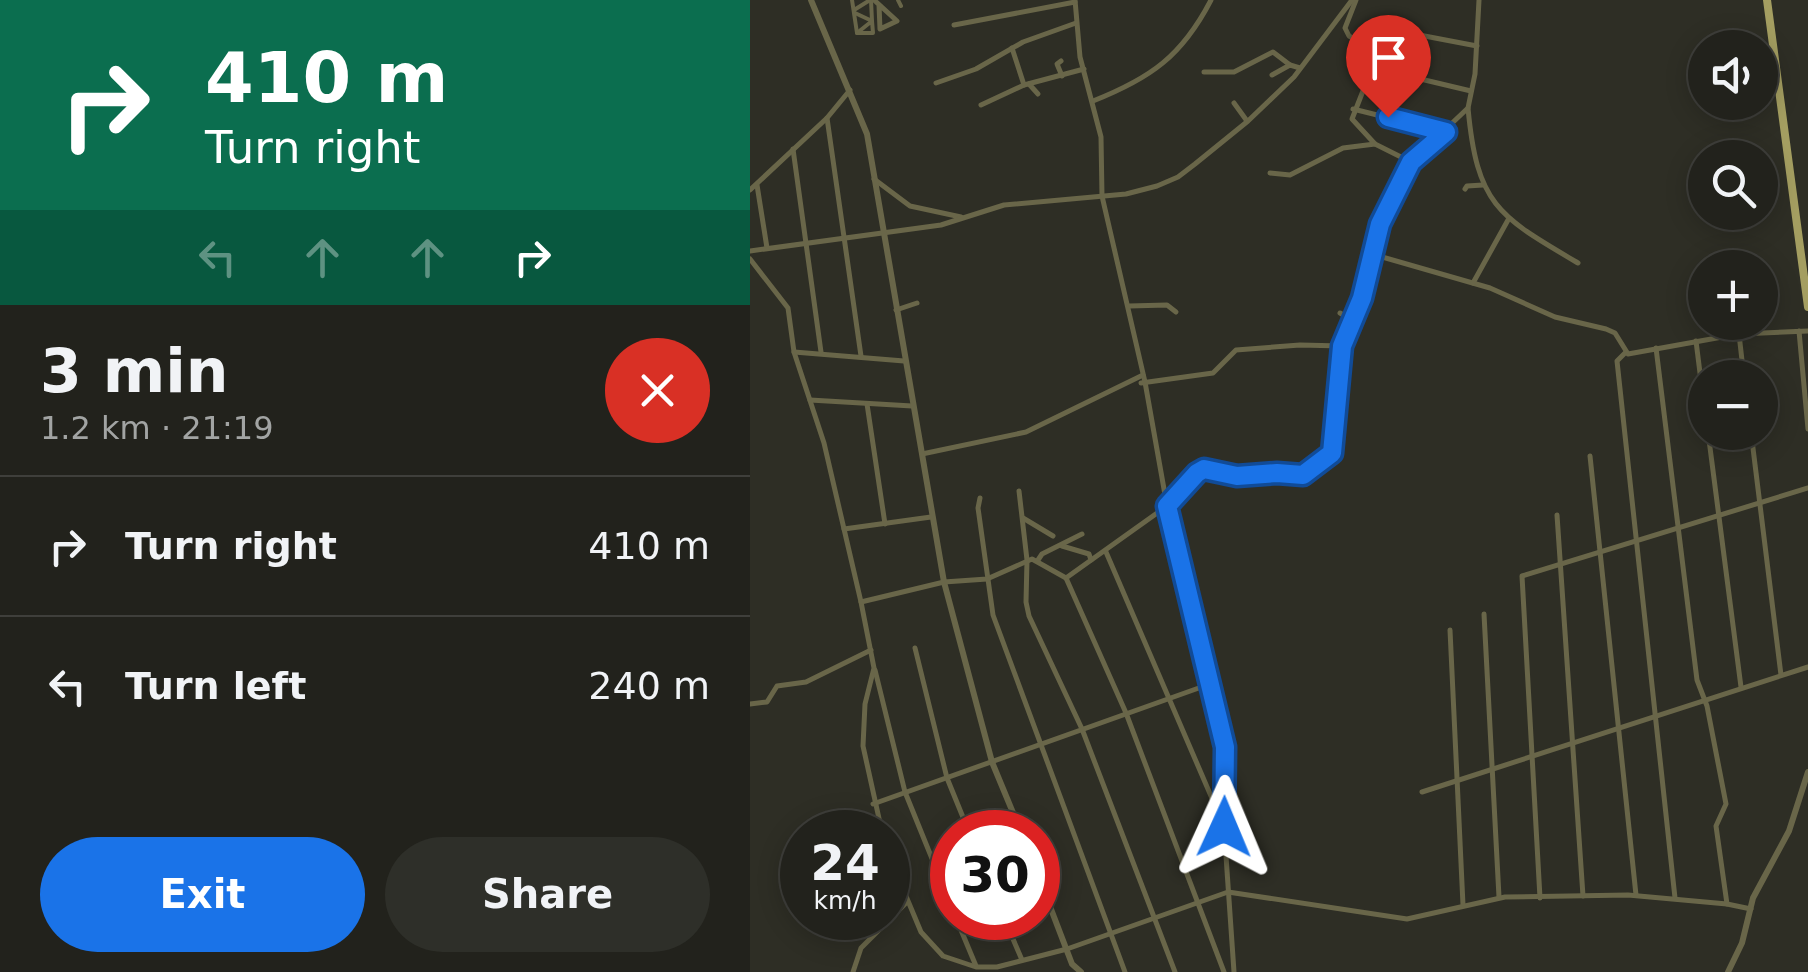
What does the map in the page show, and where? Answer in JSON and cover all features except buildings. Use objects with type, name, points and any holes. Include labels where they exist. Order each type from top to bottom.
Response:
[{"type":"main road","points":[[1767,0],[1808,307]]},
{"type":"street","points":[[811,0],[867,134],[930,518],[992,762],[1011,810]]},
{"type":"street","points":[[852,0],[857,33]]},
{"type":"street","points":[[1094,101],[1127,88],[1159,68],[1185,44],[1211,0]]},
{"type":"street","points":[[1354,0],[1345,28],[1373,60]]},
{"type":"street","points":[[750,252],[941,225],[1004,205],[1126,194],[1178,177],[1248,121],[1300,68],[1354,0]]},
{"type":"street","points":[[1479,0],[1468,108],[1473,156],[1483,185],[1508,220],[1578,263]]},
{"type":"street","points":[[854,12],[873,1]]},
{"type":"street","points":[[873,1],[888,12],[897,21],[880,29],[873,1]]},
{"type":"street","points":[[857,33],[872,33],[873,1]]},
{"type":"street","points":[[954,25],[1076,1],[1084,69],[1101,137],[1102,196],[1129,306],[1167,506],[1226,753],[1224,827],[1234,972]]},
{"type":"street","points":[[854,12],[872,20]]},
{"type":"street","points":[[856,22],[872,20]]},
{"type":"street","points":[[857,33],[872,20]]},
{"type":"street","points":[[936,83],[1076,23]]},
{"type":"street","points":[[1411,162],[1375,144],[1352,119],[1370,67],[1389,30],[1476,46]]},
{"type":"street","points":[[1012,48],[1026,84],[1038,94]]},
{"type":"street","points":[[1204,72],[1234,72],[1273,52],[1300,68]]},
{"type":"street","points":[[1062,61],[1057,64],[1062,76]]},
{"type":"street","points":[[1272,75],[1290,65]]},
{"type":"street","points":[[1370,67],[1471,91]]},
{"type":"street","points":[[981,104],[1026,84],[1084,69]]},
{"type":"street","points":[[1127,88],[1128,77]]},
{"type":"street","points":[[1012,79],[1015,88]]},
{"type":"street","points":[[750,190],[827,118],[850,89]]},
{"type":"street","points":[[1234,103],[1248,121]]},
{"type":"street","points":[[1066,578],[1167,506],[1200,470],[1237,476],[1303,475],[1332,453],[1342,346],[1362,298],[1380,224],[1411,162],[1468,108]]},
{"type":"street","points":[[1354,109],[1446,132]]},
{"type":"street","points":[[827,118],[861,356]]},
{"type":"street","points":[[1270,173],[1290,175],[1343,148],[1375,144]]},
{"type":"street","points":[[793,149],[821,352]]},
{"type":"street","points":[[874,179],[910,206],[962,217]]},
{"type":"street","points":[[758,185],[768,248]]},
{"type":"street","points":[[1465,189],[1483,185]]},
{"type":"street","points":[[1473,283],[1508,220]]},
{"type":"street","points":[[1372,254],[1473,283],[1555,317],[1606,329],[1615,333],[1626,352]]},
{"type":"street","points":[[750,259],[787,304],[794,352],[824,443],[905,792],[930,854]]},
{"type":"street","points":[[896,310],[917,302]]},
{"type":"street","points":[[1129,306],[1167,304],[1176,312]]},
{"type":"street","points":[[1340,313],[1352,320]]},
{"type":"street","points":[[1799,331],[1808,429]]},
{"type":"street","points":[[1778,332],[1808,331]]},
{"type":"street","points":[[1675,898],[1618,361],[1626,352],[1702,340]]},
{"type":"street","points":[[1696,341],[1698,360]]},
{"type":"street","points":[[919,454],[1026,432],[1143,380],[1213,373],[1236,350],[1342,346]]},
{"type":"street","points":[[1656,348],[1697,680],[1726,804],[1716,826],[1728,904]]},
{"type":"street","points":[[794,352],[904,361]]},
{"type":"street","points":[[810,400],[912,406]]},
{"type":"street","points":[[867,404],[885,524]]},
{"type":"street","points":[[1710,450],[1741,688]]},
{"type":"street","points":[[1753,450],[1781,675]]},
{"type":"street","points":[[1590,456],[1636,895]]},
{"type":"street","points":[[1540,898],[1522,576],[1808,488]]},
{"type":"street","points":[[1018,491],[1030,616],[1082,729],[1174,972]]},
{"type":"street","points":[[980,498],[978,508],[993,615],[1125,972]]},
{"type":"street","points":[[1557,515],[1584,898]]},
{"type":"street","points":[[844,529],[930,518]]},
{"type":"street","points":[[1023,518],[1053,536]]},
{"type":"street","points":[[1038,560],[1082,534]]},
{"type":"street","points":[[1059,546],[1088,554],[1092,561]]},
{"type":"street","points":[[1106,552],[1112,576],[1171,697],[1224,827]]},
{"type":"street","points":[[861,602],[944,582],[987,579],[1027,560],[1038,560],[1066,578],[1126,713],[1224,972]]},
{"type":"street","points":[[1484,614],[1500,897]]},
{"type":"street","points":[[1450,630],[1463,905]]},
{"type":"street","points":[[915,648],[947,778],[960,810]]},
{"type":"street","points":[[750,704],[766,702],[776,686],[806,682],[871,650]]},
{"type":"street","points":[[1422,792],[1808,667]]},
{"type":"street","points":[[874,668],[865,704],[863,746],[875,810]]},
{"type":"street","points":[[873,804],[1210,684]]},
{"type":"street","points":[[1728,972],[1759,886],[1789,831],[1808,772]]},
{"type":"street","points":[[910,910],[936,950],[976,968],[1067,949],[1228,892],[1406,918],[1500,897],[1636,895],[1751,910]]},
{"type":"street","points":[[1060,931],[1078,970]]},
{"type":"street","points":[[853,972],[861,948],[869,940]]},
{"type":"street","points":[[965,940],[976,968]]},
{"type":"street","points":[[1013,940],[1022,960]]},
{"type":"route","points":[[1224,827],[1225,747],[1167,506],[1200,470],[1237,476],[1303,475],[1332,453],[1342,346],[1362,298],[1380,224],[1411,162],[1446,132],[1388,117]]}]
